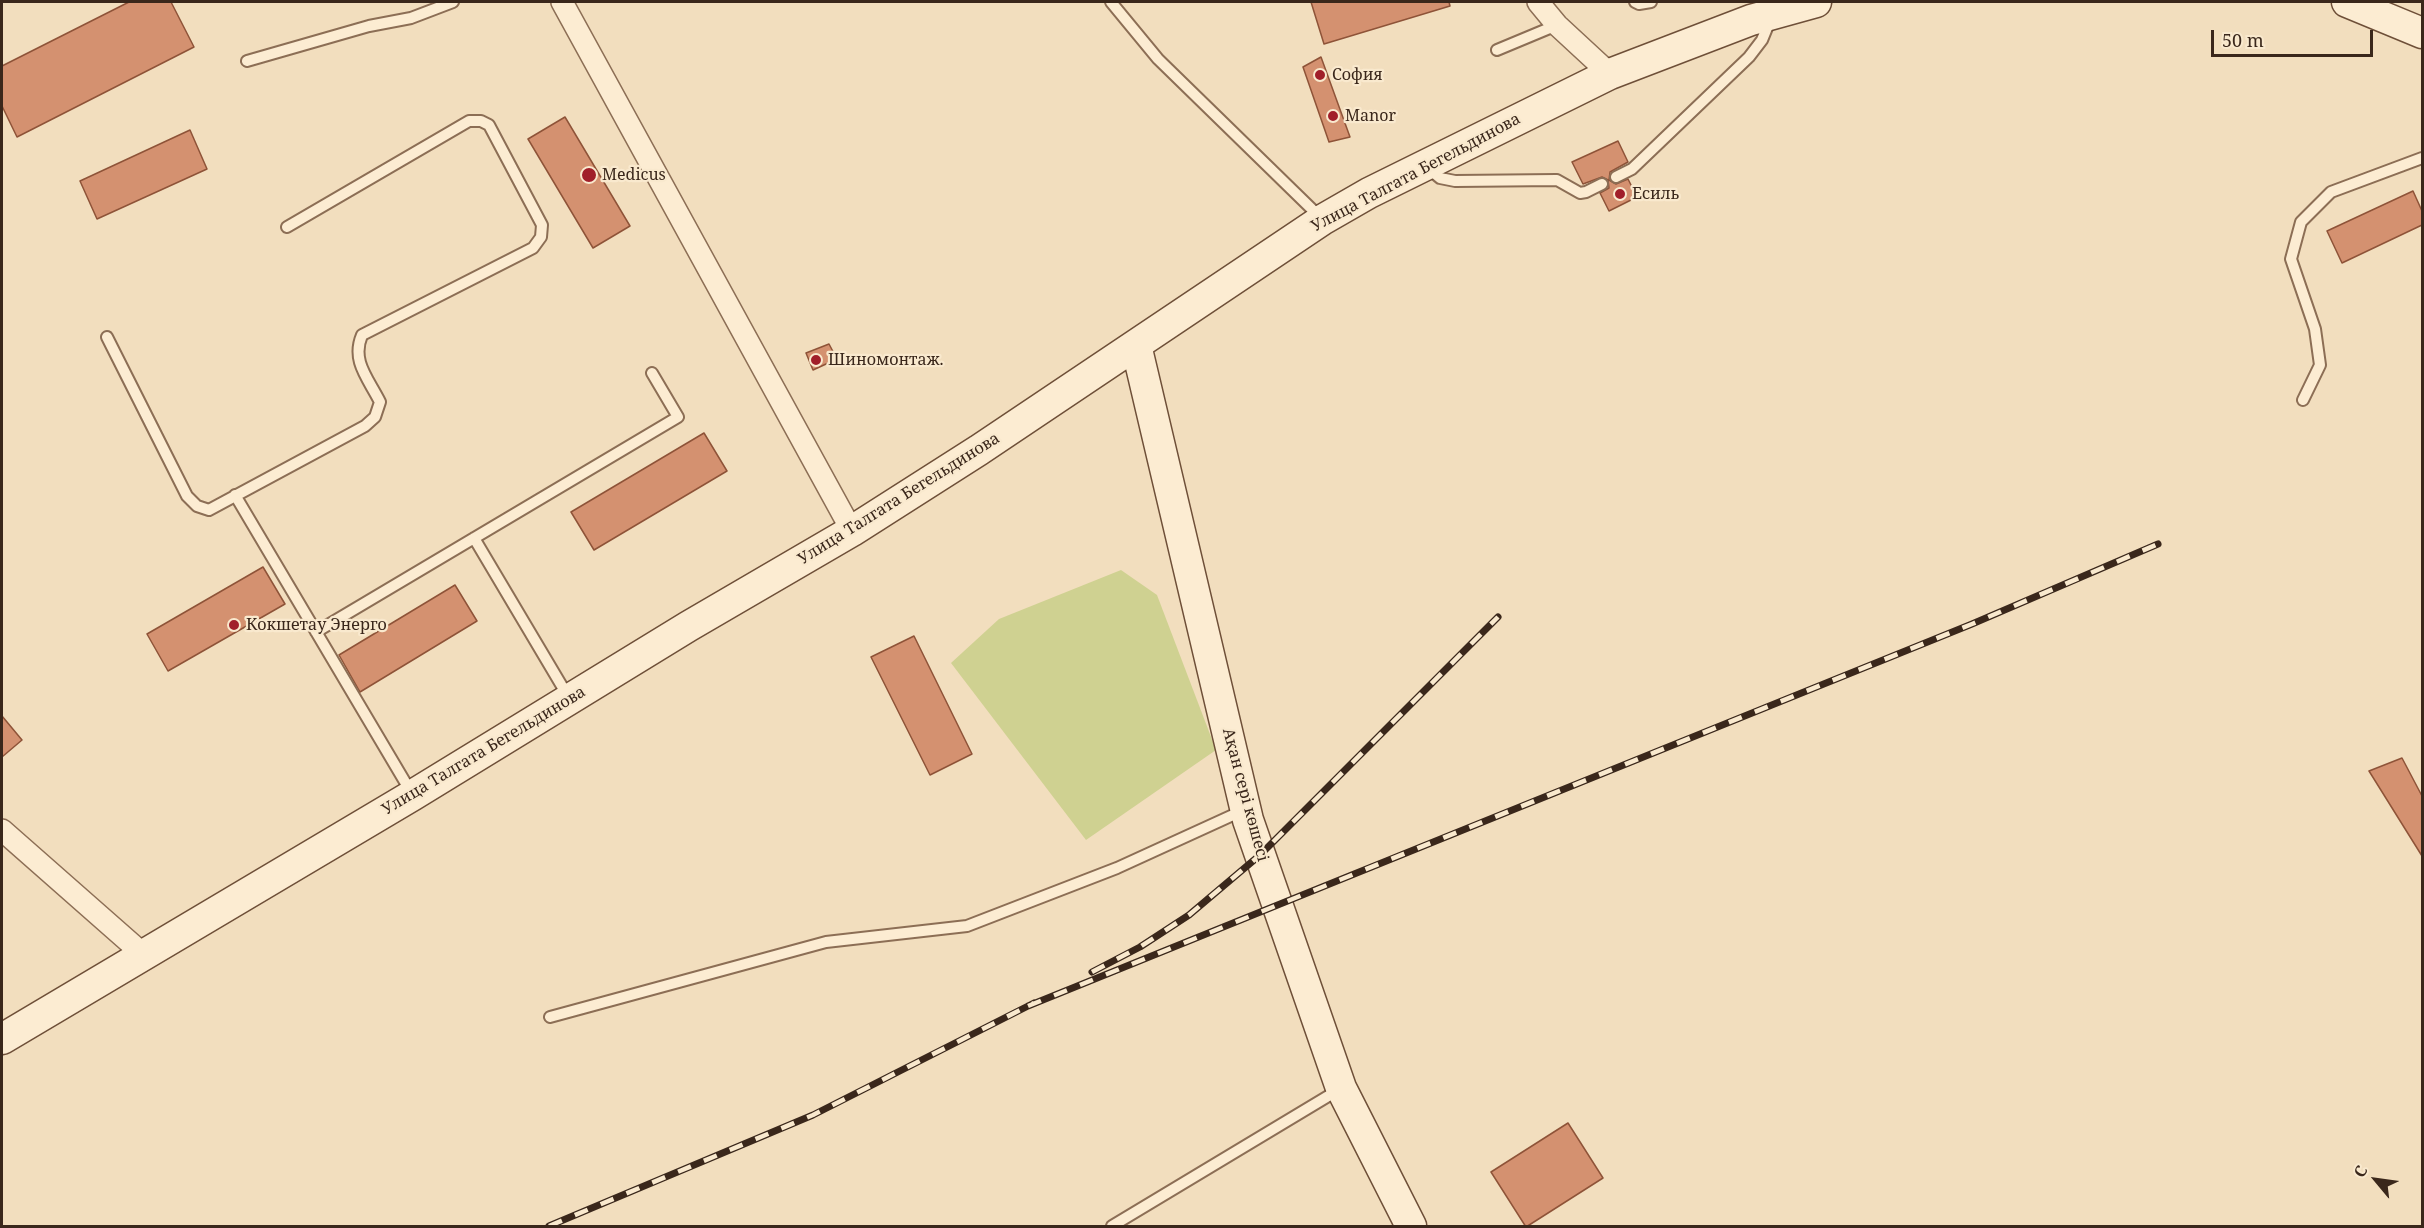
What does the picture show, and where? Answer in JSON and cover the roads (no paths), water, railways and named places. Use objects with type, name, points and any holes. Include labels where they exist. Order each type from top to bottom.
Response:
[{"type":"street","points":[[562,2],[852,531]]},
{"type":"street","points":[[2347,2],[2422,33]]},
{"type":"street","points":[[1544,3],[1557,25],[1610,74]]},
{"type":"street","name":"Улица Талгата Бегельдинова","points":[[2,1039],[852,531],[979,450],[1322,219],[1425,165],[1610,74],[1792,6]]},
{"type":"street","name":"Ақан сері көшесі","points":[[1136,345],[1246,809],[1285,930],[1341,1088],[1411,1227]]},
{"type":"street","points":[[2,830],[144,956]]},
{"type":"lane","points":[[247,61],[369,26],[411,18],[453,2]]},
{"type":"lane","points":[[1112,2],[1174,76],[1322,219]]},
{"type":"lane","points":[[1635,2],[1639,4],[1652,2]]},
{"type":"lane","points":[[1616,177],[1632,170],[1749,57],[1792,6]]},
{"type":"lane","points":[[1497,50],[1557,25]]},
{"type":"lane","points":[[107,337],[188,496],[197,506],[209,510],[365,426],[375,417],[380,402],[358,358],[357,346],[362,335],[533,248],[541,237],[542,225],[489,125],[481,121],[469,121],[287,227]]},
{"type":"lane","points":[[2303,400],[2320,365],[2315,329],[2291,260],[2301,222],[2331,192],[2422,158]]},
{"type":"lane","points":[[1425,165],[1440,178],[1455,181],[1557,180],[1580,192],[1586,192],[1602,184]]},
{"type":"lane","points":[[316,632],[678,417],[652,373]]},
{"type":"lane","points":[[235,495],[413,795]]},
{"type":"lane","points":[[474,538],[570,699]]},
{"type":"lane","points":[[550,1017],[826,942],[967,926],[1117,868],[1246,809]]},
{"type":"lane","points":[[1112,1227],[1341,1088]]},
{"type":"railway","points":[[1028,1006],[1972,624],[2158,544]]},
{"type":"railway","points":[[1092,972],[1140,947],[1189,915],[1260,855],[1498,617]]},
{"type":"railway","points":[[549,1226],[813,1115],[1034,1003]]},
{"type":"place","name":"София","points":[[1320,75]]},
{"type":"place","name":"Manor","points":[[1333,116]]},
{"type":"place","name":"Medicus","points":[[589,175]]},
{"type":"place","name":"Есиль","points":[[1620,194]]},
{"type":"place","name":"Шиномонтаж.","points":[[816,360]]},
{"type":"place","name":"Кокшетау Энерго","points":[[234,625]]}]
